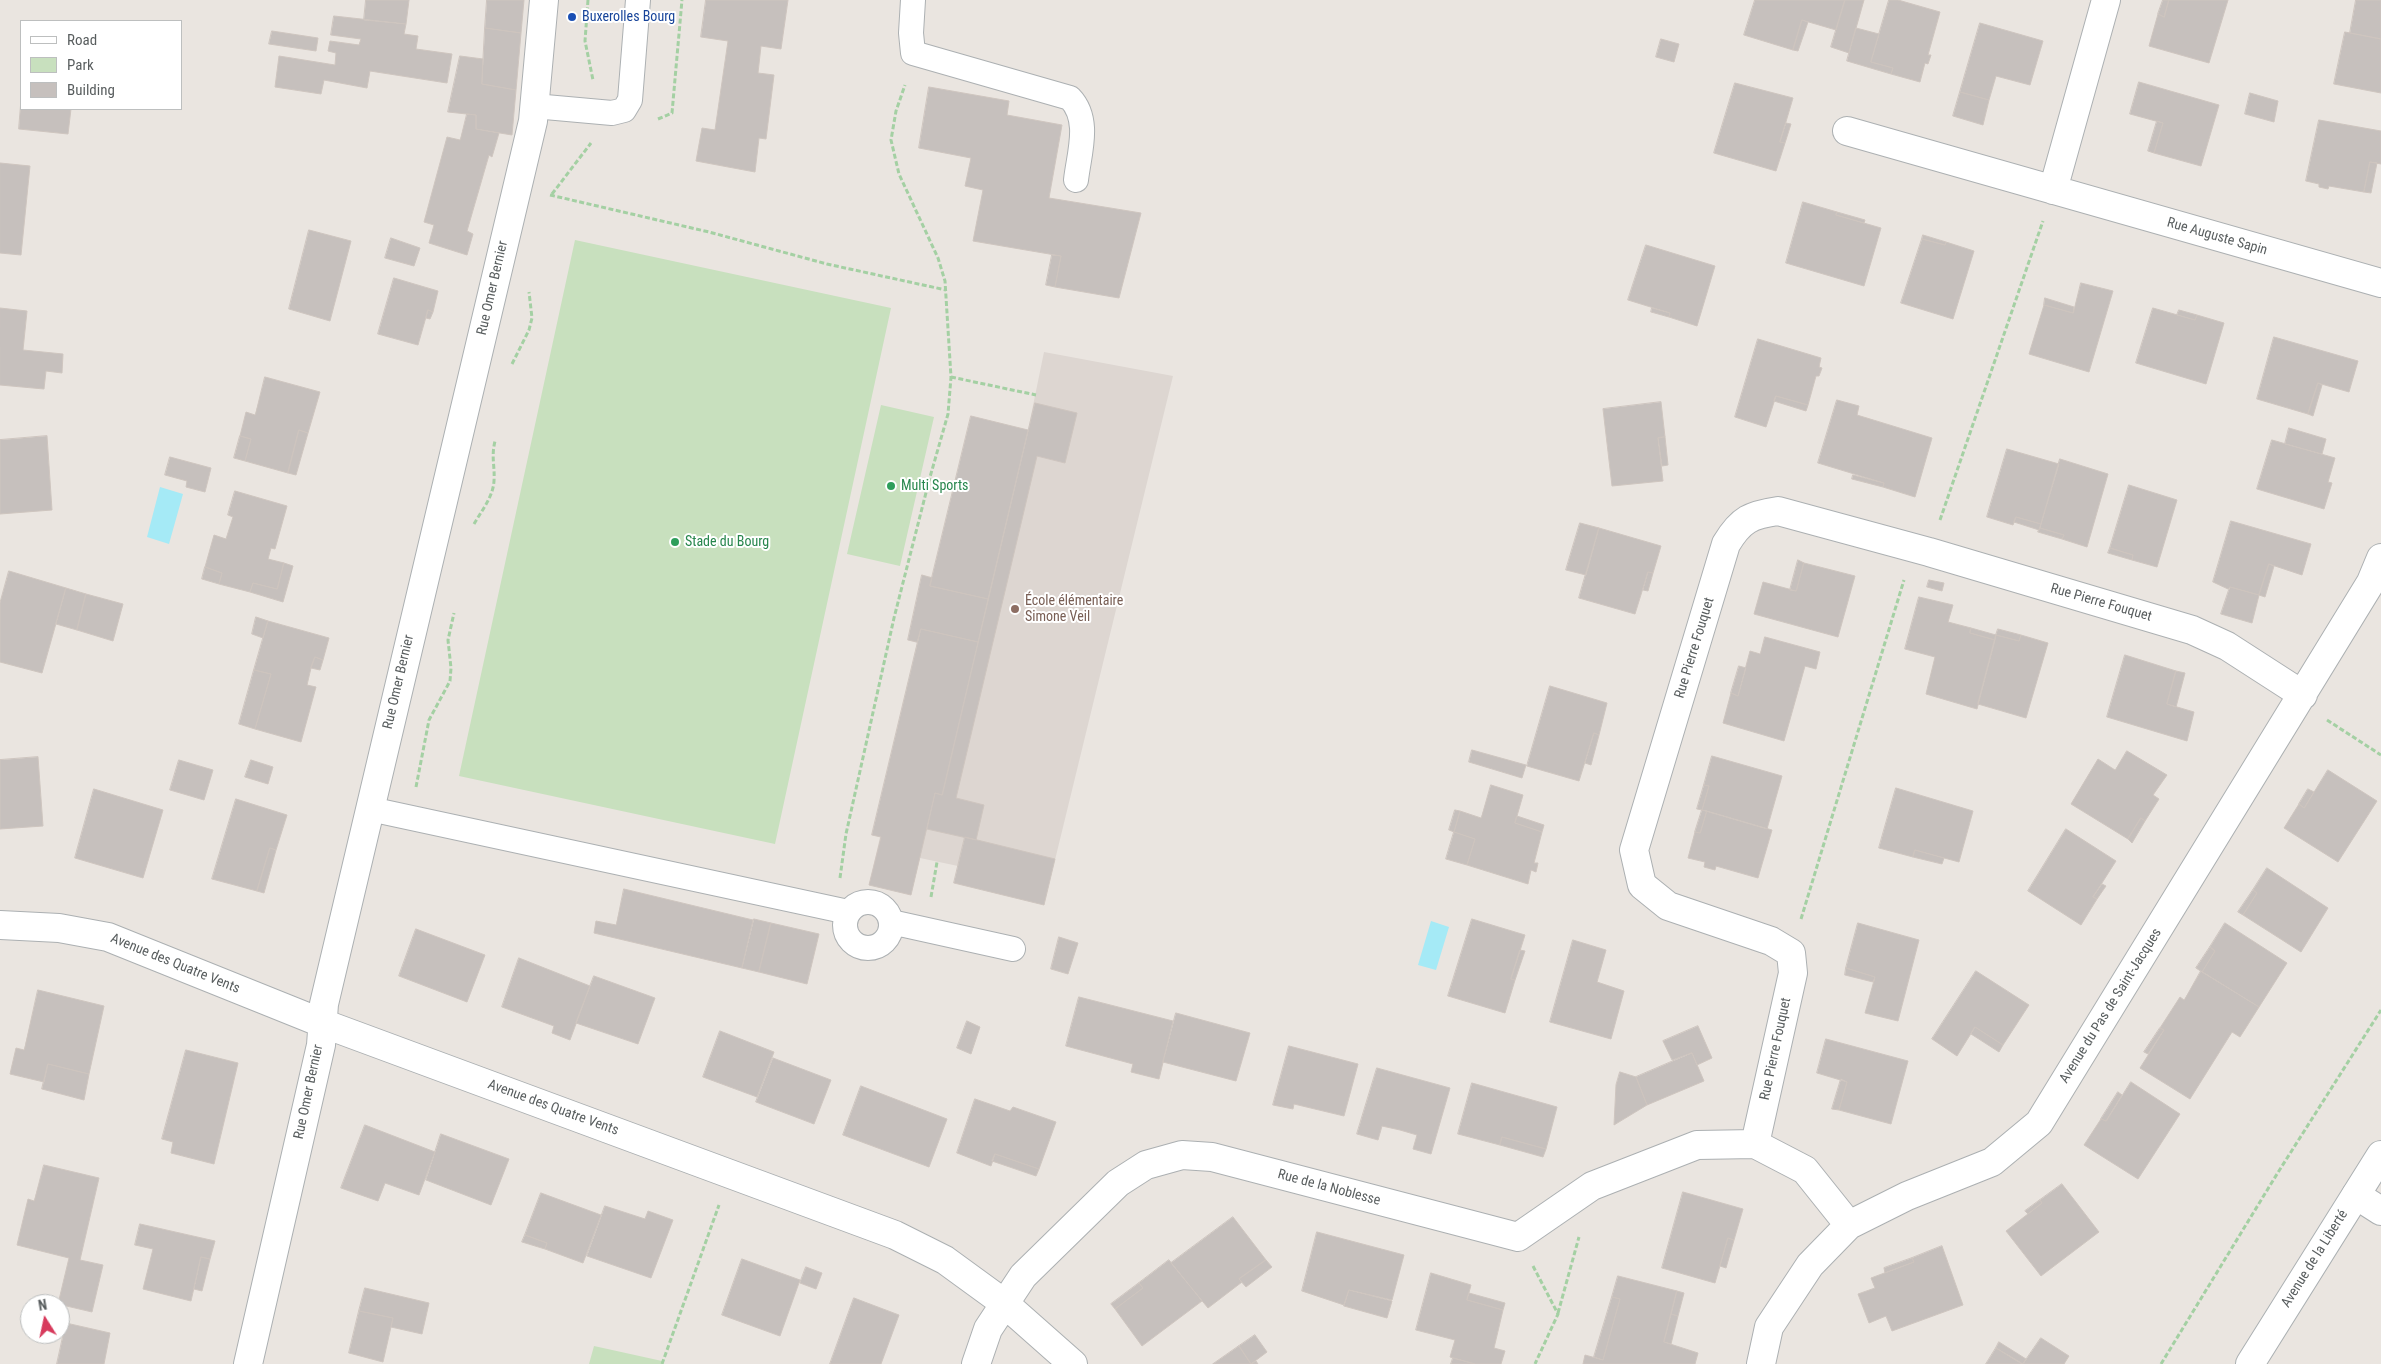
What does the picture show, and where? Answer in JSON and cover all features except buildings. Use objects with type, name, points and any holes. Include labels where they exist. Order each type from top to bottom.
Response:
[{"type":"street","name":"Rue Omer Bernier","points":[[248,1364],[321,1045],[324,1004],[533,121],[544,0]]},
{"type":"street","points":[[2053,190],[2106,0]]},
{"type":"street","name":"Rue Auguste Sapin","points":[[1848,131],[2381,283]]},
{"type":"street","name":"Rue Pierre Fouquet","points":[[1755,1144],[1793,973],[1790,953],[1771,942],[1668,906],[1642,885],[1634,850],[1724,553],[1736,527],[1755,515],[1778,511],[1921,549],[2192,630],[2227,646],[2303,695]]},
{"type":"street","name":"Avenue du Pas de Saint-Jacques","points":[[1761,1364],[1769,1327],[1810,1265],[1849,1225],[1907,1196],[1992,1162],[2039,1122],[2303,695],[2371,582],[2381,558]]},
{"type":"street","name":"Avenue des Quatre Vents","points":[[0,925],[59,928],[108,936],[322,1022],[895,1234],[945,1260],[1004,1302],[1073,1364]]},
{"type":"street","points":[[1518,1237],[1592,1186],[1698,1145],[1755,1144],[1805,1170],[1849,1225]]},
{"type":"street","name":"Rue de la Noblesse","points":[[976,1364],[988,1329],[1004,1302],[1023,1276],[1118,1183],[1146,1166],[1182,1155],[1212,1157],[1518,1237]]},
{"type":"street","name":"Avenue de la Liberté","points":[[2250,1364],[2381,1155]]},
{"type":"street","points":[[2356,1195],[2381,1211]]},
{"type":"lane","points":[[534,106],[612,113],[624,110],[630,100],[638,0]]},
{"type":"lane","points":[[913,0],[910,33],[913,52],[1070,98],[1079,107],[1083,125],[1076,180]]},
{"type":"lane","points":[[370,809],[841,910],[869,902],[883,908],[890,922],[888,936],[883,942],[870,948],[856,945],[846,934],[841,910]]},
{"type":"lane","points":[[890,922],[1013,949]]},
{"type":"path","points":[[549,205],[551,195],[592,141],[596,95],[586,41],[588,0]]},
{"type":"path","points":[[841,910],[838,890],[846,834],[889,637],[948,414],[950,376],[946,290],[938,258],[899,174],[891,140],[896,111],[909,73],[913,52]]},
{"type":"path","points":[[1790,953],[1921,549],[2053,190]]},
{"type":"path","points":[[551,195],[709,232],[827,264],[946,290]]},
{"type":"path","points":[[511,367],[529,330],[532,318],[529,293],[532,283]]},
{"type":"path","points":[[950,376],[1036,395]]},
{"type":"path","points":[[473,525],[492,495],[494,480],[492,456],[496,438]]},
{"type":"path","points":[[410,817],[429,720],[450,681],[452,668],[448,640],[455,611]]},
{"type":"path","points":[[2303,695],[2318,714],[2381,755]]},
{"type":"path","points":[[2161,1364],[2277,1174],[2381,1010]]},
{"type":"path","points":[[662,1364],[731,1174]]},
{"type":"path","points":[[1535,1364],[1558,1314],[1592,1186]]},
{"type":"path","points":[[1518,1237],[1558,1314]]},
{"type":"shaded area","name":"École élémentaire Simone Veil","points":[[1044,352],[1173,376],[1044,905],[954,883],[958,866],[920,858],[911,895],[869,885],[880,837],[872,835],[917,643],[908,640],[922,575],[932,577],[971,416],[1028,430]]},
{"type":"green space","name":"Stade du Bourg","points":[[575,240],[891,308],[775,844],[459,776]]},
{"type":"green space","name":"Multi Sports","points":[[881,405],[934,417],[900,566],[847,554]]},
{"type":"green space","points":[[594,1346],[662,1361],[664,1364],[589,1364]]},
{"type":"water","points":[[160,487],[183,494],[169,544],[147,537]]},
{"type":"water","points":[[1431,921],[1449,927],[1436,970],[1418,965]]},
{"type":"place","name":"Buxerolles Bourg","points":[[572,17]]},
{"type":"place","name":"Multi Sports","points":[[891,486]]},
{"type":"place","name":"Stade du Bourg","points":[[675,542]]},
{"type":"place","name":"École élémentaire Simone Veil","points":[[1015,609]]}]
